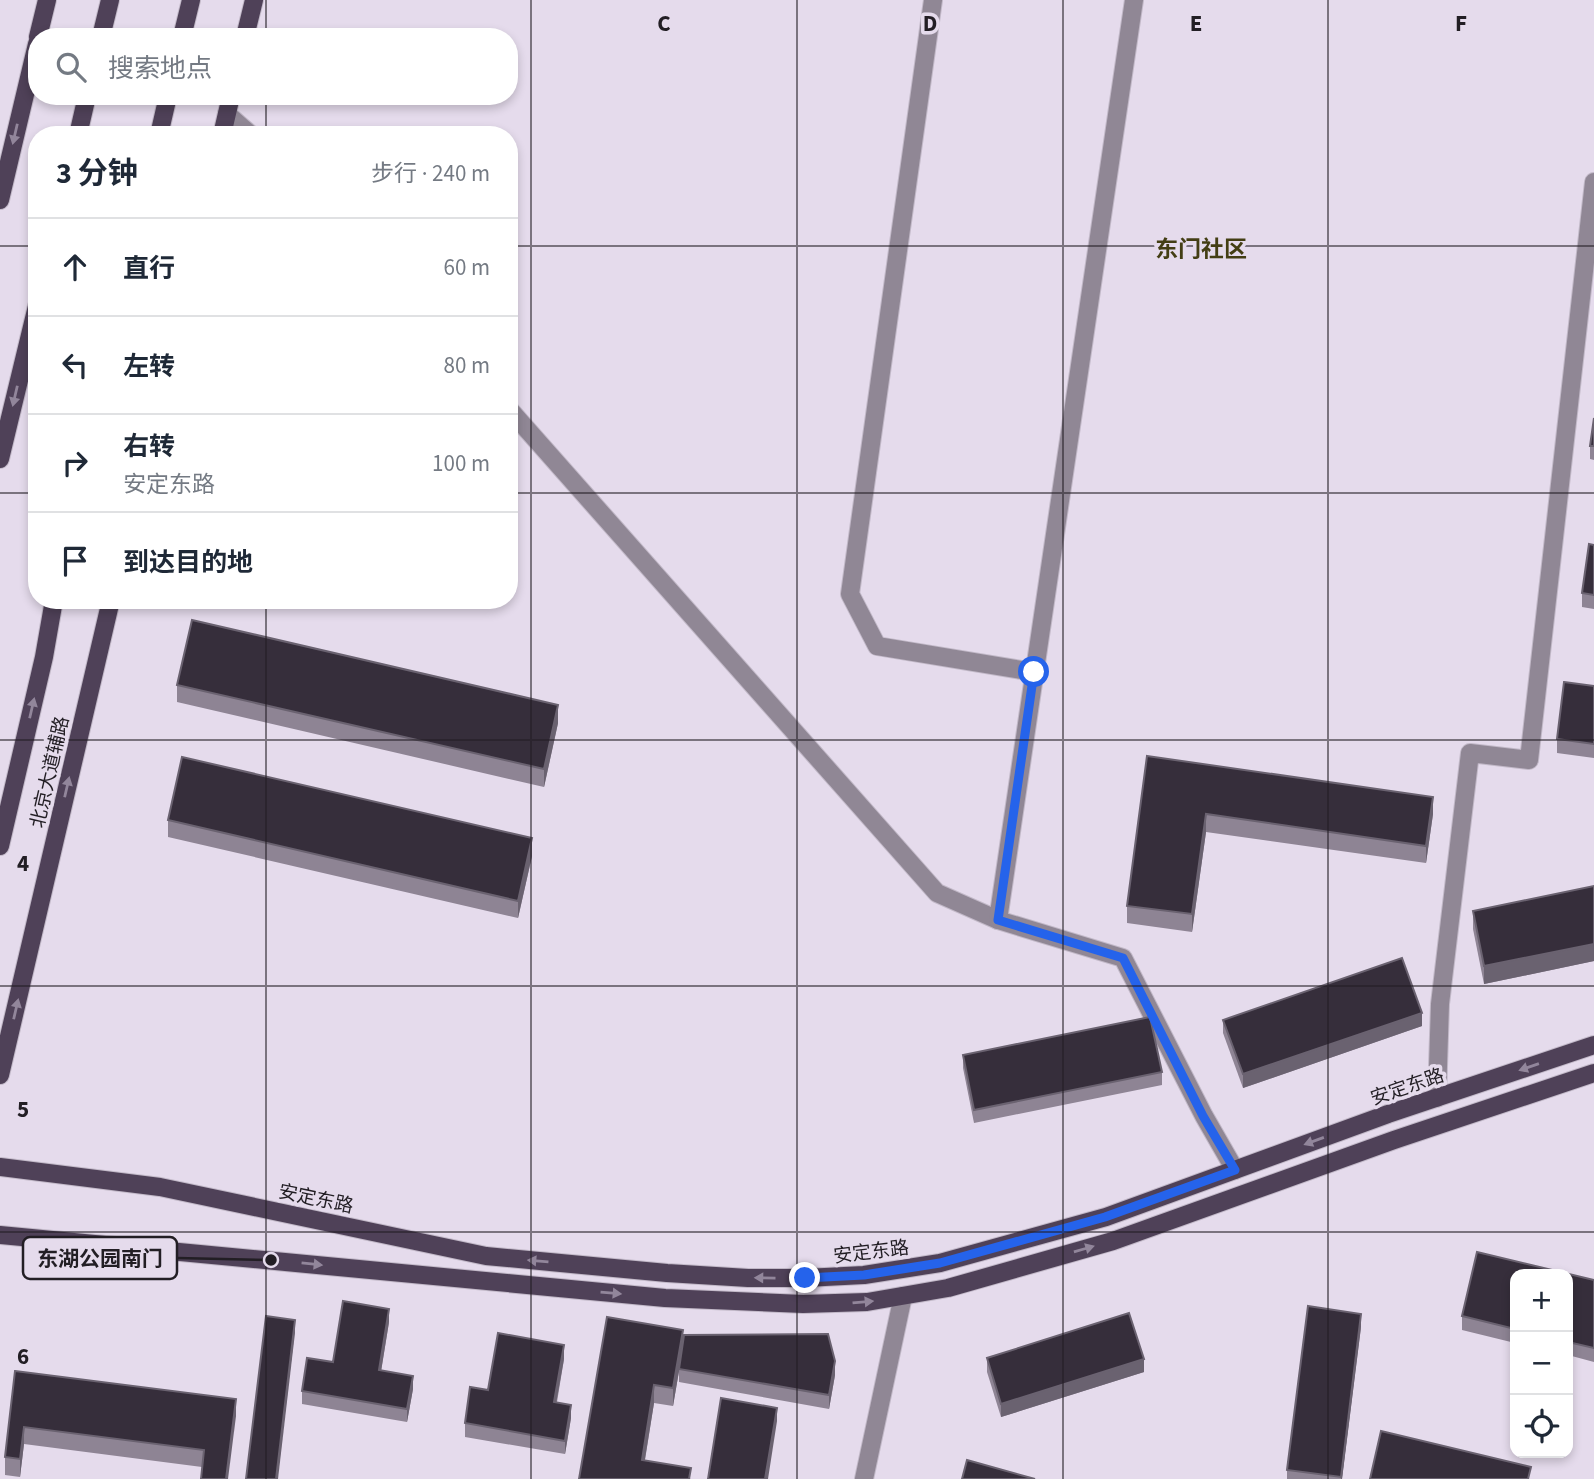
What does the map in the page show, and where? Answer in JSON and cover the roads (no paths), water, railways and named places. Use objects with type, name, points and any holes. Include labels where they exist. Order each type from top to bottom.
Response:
[{"type":"main road","points":[[40,28],[47,0]]},
{"type":"main road","points":[[103,28],[110,0]]},
{"type":"main road","points":[[184,28],[191,0]]},
{"type":"main road","points":[[247,28],[254,0]]},
{"type":"main road","points":[[0,200],[28,82]]},
{"type":"main road","points":[[80,126],[85,105]]},
{"type":"main road","points":[[161,126],[166,105]]},
{"type":"main road","points":[[224,126],[229,105]]},
{"type":"main road","points":[[0,459],[28,343]]},
{"type":"main road","points":[[0,846],[44,657],[52,609]]},
{"type":"main road","name":"北京大道辅路","points":[[0,1075],[109,609]]},
{"type":"main road","name":"安定东路","points":[[0,1167],[160,1187],[486,1256],[667,1273],[793,1278],[864,1275],[940,1263],[1105,1217],[1594,1045]]},
{"type":"main road","points":[[0,1234],[665,1298],[803,1304],[867,1302],[948,1288],[1113,1241],[1394,1140],[1594,1073]]},
{"type":"street","points":[[933,0],[850,594],[877,646],[1034,672]]},
{"type":"street","points":[[998,920],[1134,0]]},
{"type":"street","points":[[227,114],[241,126]]},
{"type":"street","points":[[1437,1098],[1440,1004],[1470,753],[1528,760],[1594,182]]},
{"type":"street","points":[[518,419],[937,893],[998,920],[1123,958],[1203,1116],[1235,1170]]},
{"type":"street","points":[[864,1479],[903,1296]]},
{"type":"place","name":"东湖公园南门","points":[[271,1260]]},
{"type":"district","name":"东门社区","points":[[1201,249]]}]
